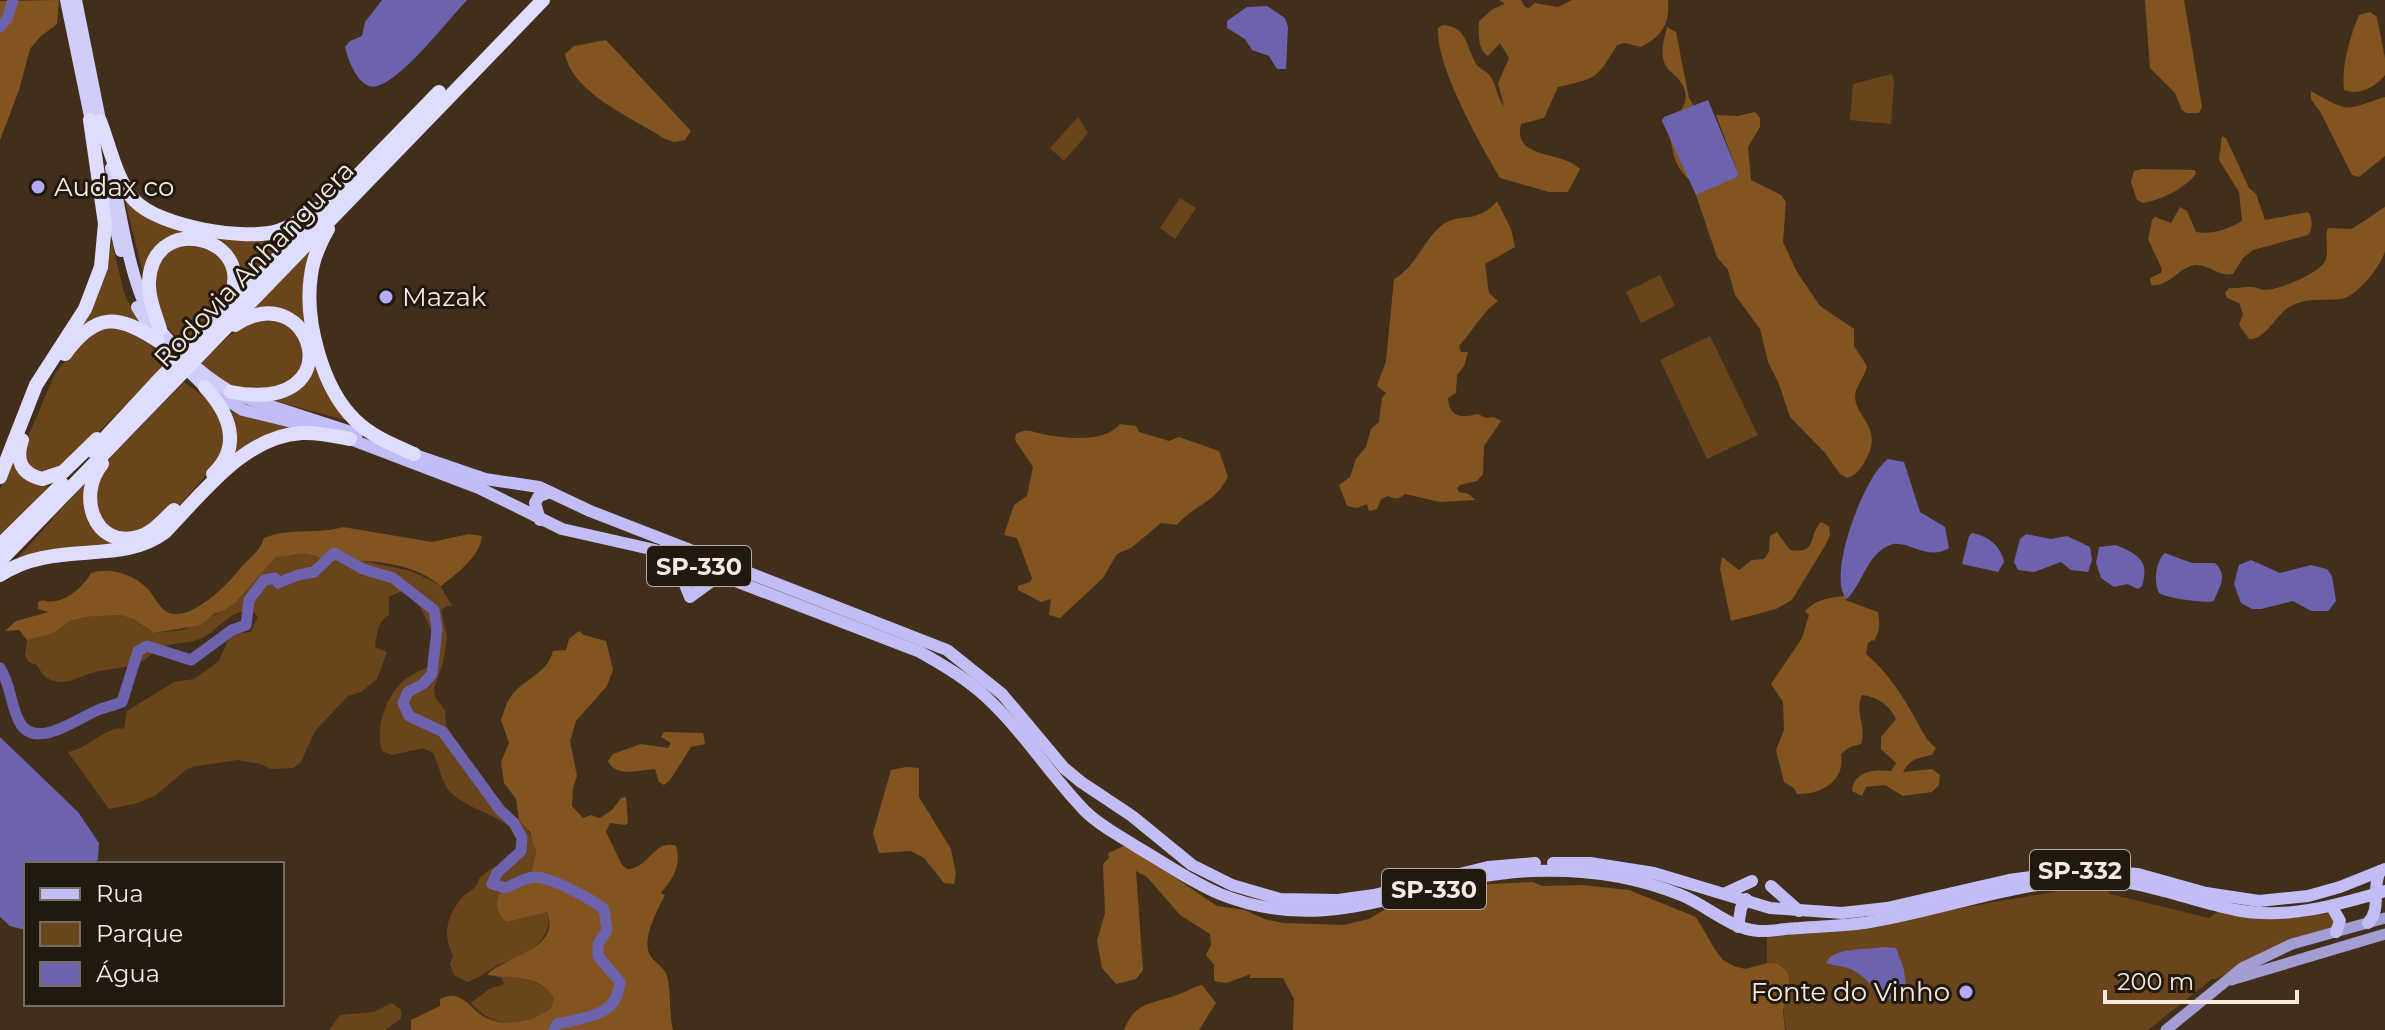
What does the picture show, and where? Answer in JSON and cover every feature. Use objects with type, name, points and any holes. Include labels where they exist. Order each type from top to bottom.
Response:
[{"type":"highway","points":[[66,0],[141,295],[164,340],[202,379],[223,409],[231,436],[226,456],[217,470],[152,530],[137,537],[118,537],[97,522],[90,507],[89,489],[98,468],[149,409]]},
{"type":"highway","points":[[0,477],[36,385],[85,309],[101,267],[105,224],[95,120],[76,0]]},
{"type":"highway","name":"Rodovia Anhanguera","points":[[0,545],[125,415],[206,340],[529,0]]},
{"type":"highway","name":"Rodovia Anhanguera","points":[[370,170],[543,0]]},
{"type":"highway","points":[[95,120],[123,182],[135,200],[154,215],[183,225],[249,234],[280,230],[306,216],[370,170]]},
{"type":"highway","points":[[370,170],[328,229],[317,251],[310,282],[310,310],[323,369],[344,408],[372,434],[414,454]]},
{"type":"highway","points":[[164,340],[150,295],[151,269],[168,246],[188,237],[198,238],[219,248],[227,256],[233,277],[229,299],[206,340]]},
{"type":"highway","points":[[206,340],[247,318],[270,313],[296,323],[306,338],[309,353],[307,368],[293,387],[269,396],[231,392]]},
{"type":"highway","points":[[125,415],[56,476],[37,478],[19,463],[21,441],[46,384],[59,361],[80,335],[100,324],[120,321],[164,340]]},
{"type":"highway","name":"Rodovia Anhanguera","points":[[0,561],[149,409],[206,340]]},
{"type":"highway","name":"SP-330","points":[[202,379],[231,392]]},
{"type":"highway","points":[[0,575],[50,555],[116,550],[151,542],[243,456],[270,440],[302,433],[350,439]]},
{"type":"main road","name":"SP-330","points":[[202,379],[243,410],[326,430],[481,489],[540,520],[571,532],[655,550],[920,652],[946,666],[984,694],[1048,770],[1103,827],[1220,894],[1262,906],[1317,911],[1353,908],[1499,874],[1560,871],[1620,877],[1650,885],[1695,902],[1738,927]]},
{"type":"main road","name":"SP-330","points":[[231,392],[485,479],[539,487],[590,511],[925,639],[947,650],[1002,694],[1064,768],[1204,872],[1249,891],[1294,901],[1356,898],[1488,867],[1528,863],[1590,863],[1654,873],[1746,899]]},
{"type":"main road","points":[[540,520],[535,508],[536,499],[550,492]]},
{"type":"main road","points":[[655,550],[680,572],[690,597],[720,575]]},
{"type":"main road","points":[[1103,827],[1112,814],[1127,812],[1119,837]]},
{"type":"main road","name":"SP-332","points":[[1770,908],[1865,912],[2009,880],[2084,870],[2138,874],[2241,900],[2276,900],[2340,887],[2382,870]]},
{"type":"main road","points":[[2368,923],[2376,908],[2380,892],[2375,883],[2382,870]]},
{"type":"main road","name":"SP-332","points":[[1766,931],[1867,923],[2036,886],[2084,879],[2116,880],[2241,911],[2275,912],[2332,907],[2380,892]]},
{"type":"main road","points":[[1721,894],[1752,881]]},
{"type":"main road","points":[[1771,886],[1799,911]]},
{"type":"main road","points":[[1746,899],[1770,908],[1773,917],[1766,931],[1738,927],[1746,899]]},
{"type":"main road","points":[[2332,907],[2340,921],[2336,932]]},
{"type":"main road","points":[[2166,1030],[2242,968],[2300,942],[2385,918]]},
{"type":"main road","points":[[2222,983],[2385,934]]},
{"type":"main road","points":[[2300,942],[2304,958]]},
{"type":"green space","points":[[1892,74],[1891,124],[1850,120],[1853,84]]},
{"type":"green space","points":[[1078,117],[1088,133],[1064,161],[1050,148]]},
{"type":"green space","points":[[123,193],[158,221],[293,233],[235,295],[233,258],[179,236],[145,281]]},
{"type":"green space","points":[[1180,198],[1196,208],[1175,239],[1160,228]]},
{"type":"green space","points":[[112,242],[124,293],[139,324],[97,322],[46,373],[104,278]]},
{"type":"green space","points":[[315,242],[306,297],[349,421],[271,400],[289,394],[302,383],[306,329],[250,313]]},
{"type":"green space","points":[[181,243],[220,252],[230,278],[218,309],[183,345],[161,320],[154,297],[156,266],[161,258]]},
{"type":"green space","points":[[1660,275],[1675,306],[1641,323],[1626,292]]},
{"type":"green space","points":[[282,319],[303,343],[300,374],[274,392],[227,384],[201,363],[229,336],[253,320]]},
{"type":"green space","points":[[109,325],[142,335],[166,364],[63,468],[49,474],[25,466],[24,446],[55,374],[83,338]]},
{"type":"green space","points":[[1710,336],[1758,435],[1707,459],[1660,360]]},
{"type":"green space","points":[[184,382],[215,405],[227,445],[203,479],[173,511],[147,529],[120,535],[100,519],[96,493],[98,479],[112,456]]},
{"type":"green space","points":[[231,412],[290,427],[293,430],[218,471]]},
{"type":"green space","points":[[11,459],[22,475],[49,486],[0,537],[0,490]]},
{"type":"green space","points":[[89,478],[97,527],[149,540],[16,560]]},
{"type":"green space","points":[[315,554],[320,558],[319,564],[358,560],[411,571],[440,585],[452,606],[441,610],[447,637],[443,663],[434,688],[435,697],[445,710],[446,726],[475,770],[482,789],[495,806],[524,824],[534,841],[536,851],[532,871],[526,880],[507,888],[507,922],[547,912],[548,920],[545,935],[528,952],[467,982],[454,975],[450,964],[453,955],[447,933],[450,918],[481,877],[513,854],[518,837],[506,824],[451,793],[433,753],[423,748],[392,755],[382,751],[380,731],[389,699],[402,682],[437,659],[431,630],[408,588],[389,597],[389,615],[380,625],[376,638],[375,647],[387,652],[377,679],[361,692],[348,696],[315,731],[301,762],[293,768],[271,769],[238,760],[197,766],[187,769],[155,796],[109,809],[68,752],[112,730],[124,729],[127,711],[174,682],[194,679],[219,661],[233,634],[251,632],[258,617],[251,610],[237,613],[199,639],[162,647],[131,666],[95,672],[64,682],[48,679],[25,655],[27,640],[52,634],[70,621],[86,617],[120,615],[154,633],[183,630],[235,603],[276,557]]},
{"type":"green space","points":[[2088,886],[2105,887],[2110,894],[2209,918],[2217,912],[2300,917],[2334,913],[2335,926],[2288,940],[2212,979],[2148,1030],[1786,1030],[1784,1012],[1789,981],[1780,964],[1767,964],[1767,933],[1938,912]]},
{"type":"green space","points":[[509,975],[546,988],[554,999],[551,1008],[530,1020],[509,1023],[489,1018],[471,1003],[489,989],[504,984],[502,978],[494,976]]},
{"type":"green space","points":[[392,1003],[401,1010],[401,1019],[385,1030],[329,1030],[340,1015],[373,1012]]},
{"type":"shaded area","points":[[59,0],[57,24],[30,49],[0,140],[0,1]]},
{"type":"shaded area","points":[[1499,0],[1521,0],[1529,8],[1535,3],[1558,7],[1572,0],[1668,0],[1666,23],[1654,38],[1641,47],[1625,43],[1617,45],[1594,76],[1558,87],[1544,118],[1521,124],[1520,135],[1524,144],[1580,169],[1568,192],[1549,192],[1500,178],[1451,83],[1439,44],[1438,28],[1443,25],[1462,34],[1477,65],[1491,77],[1504,106],[1498,83],[1509,58],[1500,43],[1488,56],[1485,54],[1479,36],[1479,21],[1505,4]]},
{"type":"shaded area","points":[[2145,0],[2184,0],[2202,107],[2199,113],[2182,110],[2175,93],[2150,68]]},
{"type":"shaded area","points":[[2370,12],[2377,17],[2385,75],[2367,89],[2350,92],[2344,90],[2343,81],[2352,33],[2359,15]]},
{"type":"shaded area","points":[[1667,27],[1676,32],[1689,98],[1738,173],[1716,115],[1738,116],[1755,112],[1760,118],[1760,127],[1748,147],[1751,180],[1781,195],[1786,202],[1783,242],[1797,272],[1820,306],[1854,329],[1854,346],[1867,366],[1857,388],[1856,404],[1872,440],[1863,464],[1850,477],[1840,474],[1825,453],[1790,417],[1768,362],[1760,329],[1735,295],[1728,270],[1717,257],[1696,195],[1705,191],[1685,176],[1674,157],[1662,119],[1671,120],[1676,116],[1686,97],[1680,81],[1664,62]]},
{"type":"shaded area","points":[[606,40],[691,131],[685,140],[674,142],[663,138],[605,103],[579,81],[565,54],[574,46]]},
{"type":"shaded area","points":[[2311,91],[2348,108],[2385,97],[2385,156],[2359,177],[2352,175],[2311,99]]},
{"type":"shaded area","points":[[2222,136],[2226,138],[2249,188],[2256,194],[2265,220],[2308,212],[2312,220],[2310,233],[2253,250],[2243,258],[2233,274],[2196,265],[2162,284],[2151,285],[2150,278],[2161,273],[2162,269],[2148,239],[2155,217],[2171,223],[2180,207],[2187,211],[2196,232],[2202,233],[2220,231],[2242,221],[2239,192],[2219,160]]},
{"type":"shaded area","points":[[2195,170],[2196,174],[2172,193],[2143,203],[2137,200],[2131,182],[2134,171]]},
{"type":"shaded area","points":[[1497,201],[1511,229],[1515,247],[1485,264],[1489,293],[1498,301],[1459,346],[1461,352],[1468,352],[1464,366],[1457,375],[1456,393],[1448,398],[1451,410],[1457,415],[1478,414],[1501,421],[1484,446],[1483,474],[1477,481],[1457,488],[1475,500],[1440,502],[1405,494],[1381,499],[1377,509],[1369,511],[1367,504],[1357,508],[1347,506],[1339,485],[1350,477],[1356,459],[1366,447],[1371,429],[1379,422],[1382,398],[1386,393],[1377,386],[1386,361],[1394,279],[1408,268],[1441,226],[1454,219],[1482,213]]},
{"type":"shaded area","points":[[2385,207],[2385,251],[2374,272],[2361,287],[2341,299],[2297,303],[2281,314],[2260,336],[2249,339],[2239,325],[2243,314],[2239,303],[2227,298],[2225,293],[2229,288],[2272,289],[2309,275],[2326,259],[2328,228],[2352,229]]},
{"type":"shaded area","points":[[1120,424],[1136,426],[1139,432],[1169,441],[1179,437],[1219,451],[1228,477],[1210,499],[1177,525],[1161,523],[1131,548],[1117,554],[1103,578],[1060,618],[1049,615],[1051,599],[1041,602],[1018,590],[1018,586],[1030,582],[1032,578],[1017,538],[1004,535],[1014,505],[1027,496],[1033,467],[1015,440],[1016,434],[1027,431],[1086,438],[1105,434]]},
{"type":"shaded area","points":[[1821,522],[1829,526],[1830,535],[1792,600],[1776,609],[1731,621],[1720,569],[1722,557],[1739,570],[1752,560],[1764,559],[1769,552],[1770,536],[1777,532],[1790,550],[1805,550]]},
{"type":"shaded area","points":[[343,527],[432,542],[469,534],[482,536],[472,558],[441,586],[429,577],[399,566],[366,561],[319,564],[320,558],[315,555],[298,554],[276,557],[235,603],[201,625],[154,633],[133,619],[120,615],[70,621],[52,634],[27,640],[19,630],[5,631],[16,621],[49,612],[38,609],[38,602],[64,598],[83,585],[91,573],[99,571],[114,571],[135,579],[168,613],[182,613],[218,592],[256,552],[264,538]]},
{"type":"shaded area","points":[[1849,595],[1845,600],[1878,612],[1878,630],[1874,641],[1868,643],[1866,654],[1891,680],[1925,736],[1936,748],[1932,755],[1915,760],[1903,772],[1932,769],[1940,775],[1939,785],[1932,792],[1903,796],[1885,785],[1866,787],[1862,796],[1852,791],[1860,775],[1878,770],[1891,771],[1896,763],[1881,749],[1881,737],[1896,719],[1882,702],[1862,695],[1859,707],[1863,731],[1861,744],[1841,754],[1835,779],[1822,789],[1805,794],[1797,794],[1784,782],[1776,750],[1784,730],[1783,702],[1771,684],[1802,638],[1809,615],[1805,611],[1819,601]]},
{"type":"shaded area","points":[[579,631],[606,641],[613,670],[607,686],[576,721],[570,741],[577,776],[572,806],[583,818],[591,815],[600,818],[626,797],[628,823],[610,823],[606,832],[627,869],[635,868],[662,846],[676,846],[677,865],[673,877],[661,893],[665,895],[648,941],[650,955],[667,976],[673,1030],[411,1030],[411,1020],[440,1006],[440,999],[447,996],[459,997],[483,1016],[500,1022],[527,1020],[551,1008],[554,999],[542,985],[525,979],[487,975],[539,944],[549,925],[547,912],[507,922],[498,910],[499,894],[526,880],[532,871],[536,851],[530,832],[519,820],[516,799],[504,783],[501,762],[509,743],[501,720],[517,689],[541,671],[553,651],[566,650],[569,639]]},
{"type":"shaded area","points":[[664,732],[703,733],[705,744],[691,747],[664,785],[659,782],[655,769],[616,770],[608,761],[613,754],[641,744],[668,748],[671,743],[661,737]]},
{"type":"shaded area","points":[[919,768],[919,797],[951,849],[956,874],[954,884],[944,883],[924,858],[911,851],[879,853],[873,833],[891,770]]},
{"type":"shaded area","points":[[1124,846],[1217,906],[1245,910],[1283,923],[1344,925],[1369,919],[1400,905],[1429,905],[1447,893],[1473,885],[1533,882],[1543,886],[1583,885],[1629,890],[1696,917],[1716,951],[1723,960],[1734,966],[1745,969],[1767,963],[1779,964],[1788,973],[1790,986],[1783,1011],[1785,1030],[1293,1030],[1294,999],[1283,978],[1249,978],[1251,974],[1226,983],[1214,981],[1214,965],[1206,955],[1211,945],[1210,934],[1180,915],[1147,877],[1136,871],[1143,970],[1136,979],[1116,984],[1102,968],[1097,941],[1105,913],[1103,864],[1109,858],[1108,853]]},
{"type":"shaded area","points":[[1202,985],[1216,1003],[1199,1030],[1124,1030],[1139,1009]]},
{"type":"water","points":[[382,0],[467,0],[399,73],[377,86],[371,86],[356,74],[345,47],[362,36],[365,22]]},
{"type":"water","points":[[1267,6],[1285,18],[1288,27],[1286,69],[1277,69],[1269,56],[1252,50],[1245,39],[1227,28],[1227,21],[1247,7]]},
{"type":"water","points":[[1708,100],[1738,173],[1737,177],[1696,195],[1662,121],[1664,117]]},
{"type":"water","points":[[1888,459],[1904,462],[1920,512],[1945,527],[1949,548],[1933,552],[1896,544],[1882,549],[1847,599],[1842,588],[1844,549],[1859,504],[1879,468]]},
{"type":"water","points":[[1972,533],[1988,539],[2000,551],[2004,562],[1998,572],[1962,564]]},
{"type":"water","points":[[2026,534],[2051,539],[2067,536],[2090,547],[2092,560],[2088,572],[2071,570],[2061,562],[2034,572],[2018,570],[2014,562],[2020,539]]},
{"type":"water","points":[[2116,545],[2136,555],[2143,564],[2144,577],[2138,589],[2127,584],[2114,587],[2101,578],[2096,563],[2099,547]]},
{"type":"water","points":[[2165,553],[2192,563],[2215,563],[2222,577],[2214,601],[2186,600],[2159,593],[2156,572]]},
{"type":"water","points":[[2251,560],[2280,573],[2311,565],[2327,569],[2332,576],[2336,601],[2328,611],[2311,611],[2293,601],[2252,609],[2241,603],[2234,584],[2239,565]]},
{"type":"water","points":[[0,737],[78,812],[99,843],[98,860],[94,862],[24,862],[24,930],[10,926],[0,917]]},
{"type":"water","points":[[1896,948],[1904,970],[1907,996],[1903,1003],[1888,998],[1851,969],[1826,963],[1835,954]]},
{"type":"waterway","points":[[0,27],[7,19],[13,0]]},
{"type":"waterway","points":[[0,668],[19,721],[26,730],[45,733],[122,702],[138,651],[147,646],[191,660],[232,630],[246,625],[249,600],[264,580],[275,578],[278,583],[314,572],[334,553],[363,569],[393,578],[434,610],[437,629],[432,674],[423,684],[408,692],[403,703],[409,716],[443,732],[500,810],[514,823],[522,838],[521,851],[497,873],[492,884],[506,888],[528,878],[542,878],[571,889],[604,909],[607,930],[598,944],[598,956],[620,982],[618,994],[613,1003],[598,1014],[557,1024],[554,1030]]},
{"type":"place","name":"Audax co","points":[[38,187]]},
{"type":"place","name":"Mazak","points":[[386,297]]},
{"type":"place","name":"Fonte do Vinho","points":[[1966,992]]}]
